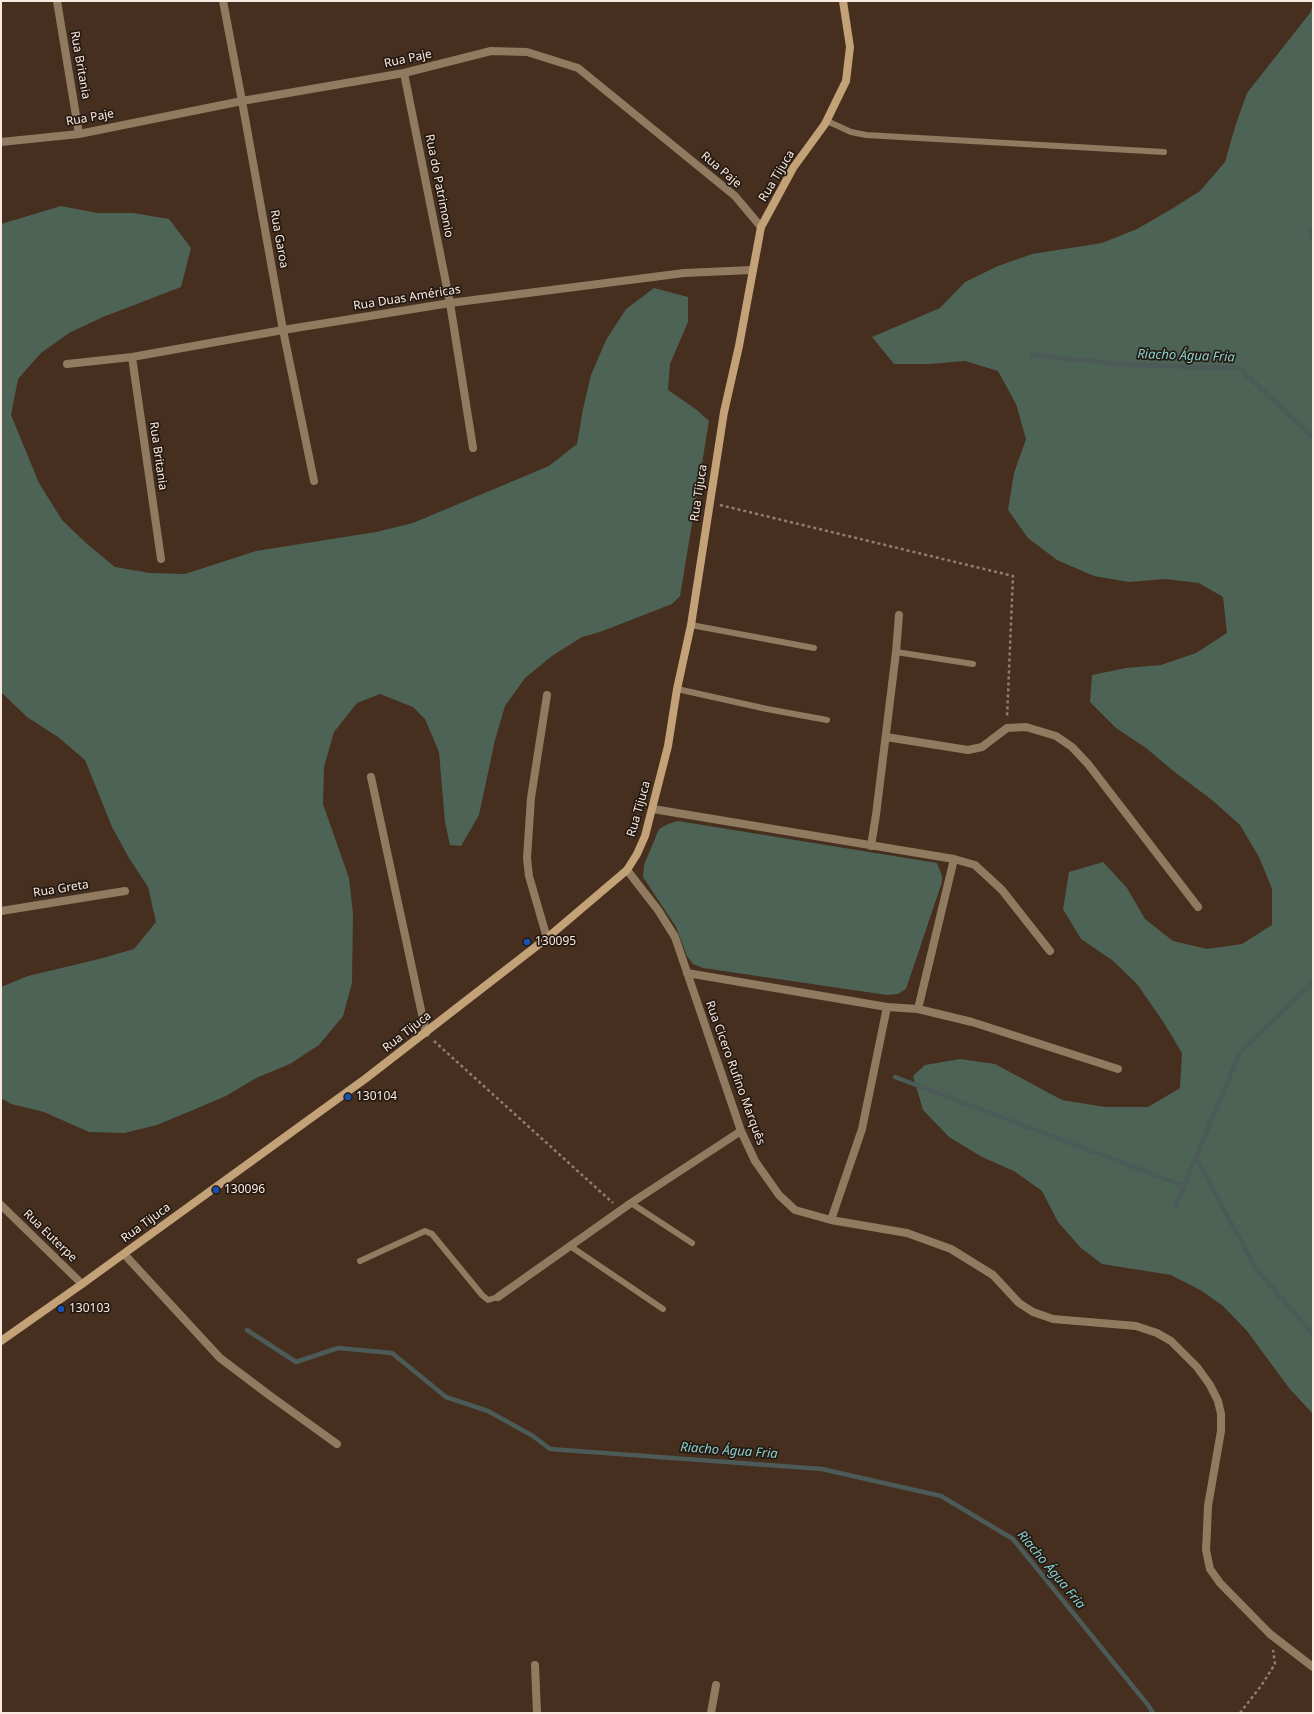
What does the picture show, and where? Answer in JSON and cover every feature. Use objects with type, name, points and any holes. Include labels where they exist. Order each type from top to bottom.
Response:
[{"type":"street","name":"Rua Britania","points":[[56,1],[79,134]]},
{"type":"street","name":"Rua Garoa","points":[[223,1],[283,330],[314,481]]},
{"type":"street","name":"Rua Tijuca","points":[[1,1341],[290,1135],[426,1033],[547,938],[627,870],[637,854],[645,836],[668,746],[677,689],[691,625],[724,412],[739,346],[761,227],[793,168],[826,121],[846,81],[850,47],[843,1]]},
{"type":"street","name":"Rua Paje","points":[[1,142],[79,134],[242,101],[404,73],[491,51],[527,52],[578,68],[735,196],[761,227]]},
{"type":"street","name":"Rua do Patrimonio","points":[[404,73],[450,303],[473,448]]},
{"type":"street","name":"Rua Duas Américas","points":[[67,364],[132,357],[283,330],[450,303],[684,273],[752,270]]},
{"type":"street","name":"Rua Britania","points":[[132,357],[161,559]]},
{"type":"street","points":[[870,846],[876,815],[886,737],[899,615]]},
{"type":"street","points":[[547,695],[531,798],[527,858],[529,876],[547,938]]},
{"type":"street","points":[[886,737],[968,750],[982,747],[1007,728],[1026,727],[1042,730],[1056,736],[1072,747],[1088,764],[1198,907]]},
{"type":"street","points":[[371,777],[426,1033]]},
{"type":"street","points":[[653,809],[954,859],[975,865],[1002,890],[1050,951]]},
{"type":"street","points":[[918,1009],[954,859]]},
{"type":"street","name":"Rua Cicero Rufino Marquês","points":[[627,870],[658,910],[675,937],[741,1131],[755,1160],[779,1195],[795,1210],[831,1220],[907,1233],[943,1247],[965,1258],[992,1275],[1019,1303],[1033,1312],[1054,1319],[1136,1326],[1157,1333],[1171,1341],[1184,1353],[1210,1385],[1218,1401],[1221,1414],[1221,1431],[1207,1521],[1206,1550],[1210,1569],[1220,1583],[1270,1634],[1313,1667]]},
{"type":"street","name":"Rua Greta","points":[[1,911],[125,891]]},
{"type":"street","points":[[686,973],[888,1007],[918,1009],[972,1022],[1118,1069]]},
{"type":"street","points":[[831,1220],[862,1129],[888,1007]]},
{"type":"street","points":[[498,1297],[620,1210],[741,1131]]},
{"type":"street","name":"Rua Euterpe","points":[[1,1206],[82,1284]]},
{"type":"street","points":[[124,1254],[220,1358],[337,1444]]},
{"type":"street","points":[[535,1665],[537,1713]]},
{"type":"street","points":[[711,1713],[716,1685]]},
{"type":"lane","points":[[826,121],[851,132],[866,135],[1164,152]]},
{"type":"lane","points":[[691,625],[814,648]]},
{"type":"lane","points":[[896,652],[973,664]]},
{"type":"lane","points":[[677,689],[767,709],[827,720]]},
{"type":"lane","points":[[631,1203],[692,1243]]},
{"type":"lane","points":[[360,1261],[425,1231],[432,1234],[482,1295],[488,1300],[498,1297]]},
{"type":"lane","points":[[570,1246],[663,1309]]},
{"type":"path","points":[[710,503],[1013,576],[1007,728]]},
{"type":"path","points":[[426,1033],[620,1210]]},
{"type":"path","points":[[1240,1713],[1261,1686],[1275,1664],[1270,1634]]},
{"type":"green space","points":[[1313,5],[1313,1414],[1289,1388],[1247,1331],[1223,1306],[1202,1291],[1171,1275],[1102,1264],[1081,1248],[1058,1222],[1042,1191],[1014,1171],[982,1157],[949,1137],[923,1110],[913,1076],[925,1065],[960,1059],[995,1064],[1062,1100],[1105,1107],[1148,1107],[1180,1088],[1182,1053],[1164,1023],[1137,984],[1112,960],[1081,939],[1063,909],[1069,872],[1103,862],[1127,888],[1145,919],[1173,941],[1207,949],[1242,944],[1272,925],[1272,889],[1259,857],[1240,825],[1212,800],[1146,748],[1116,728],[1090,702],[1092,675],[1126,668],[1161,665],[1196,653],[1227,633],[1223,597],[1199,583],[1165,579],[1129,582],[1094,576],[1057,560],[1028,538],[1008,510],[1014,473],[1026,439],[1016,404],[998,371],[965,361],[930,364],[894,364],[872,337],[940,308],[965,282],[998,266],[1032,254],[1102,243],[1137,229],[1200,191],[1225,162],[1247,93],[1310,13]]},
{"type":"green space","points":[[61,206],[97,213],[133,213],[169,219],[191,248],[181,287],[103,317],[69,333],[41,353],[18,379],[11,415],[39,483],[62,520],[87,544],[115,567],[150,573],[185,574],[256,551],[376,532],[413,523],[549,466],[577,444],[591,375],[606,340],[626,309],[654,288],[688,297],[688,322],[670,364],[668,390],[697,410],[709,421],[680,596],[672,604],[600,632],[582,637],[552,656],[525,678],[505,706],[495,740],[479,815],[461,846],[450,845],[445,822],[439,752],[425,719],[413,707],[380,694],[357,703],[334,732],[324,767],[323,804],[349,878],[353,913],[352,983],[343,1016],[319,1045],[290,1064],[256,1078],[226,1096],[157,1125],[124,1133],[89,1132],[44,1112],[11,1104],[1,1098],[1,987],[28,976],[134,949],[156,922],[148,887],[129,858],[112,827],[85,760],[58,737],[27,717],[1,692],[1,224]]},
{"type":"green space","points":[[678,821],[937,863],[942,876],[942,882],[906,989],[898,994],[887,995],[703,968],[693,964],[687,956],[676,927],[643,877],[644,865],[659,829]]},
{"type":"waterway","points":[[1313,230],[1310,232],[1313,239]]},
{"type":"waterway","name":"Riacho Água Fria","points":[[1032,355],[1129,365],[1239,368],[1313,437]]},
{"type":"waterway","points":[[1175,1207],[1240,1052],[1313,982]]},
{"type":"waterway","points":[[895,1077],[1184,1186]]},
{"type":"waterway","points":[[1196,1157],[1256,1269],[1313,1334]]},
{"type":"waterway","name":"Riacho Água Fria","points":[[247,1330],[296,1362],[338,1348],[392,1353],[446,1397],[488,1411],[533,1436],[550,1449],[822,1469],[941,1496],[1013,1539],[1153,1713]]},
{"type":"place","name":"130095","points":[[527,942]]},
{"type":"place","name":"130104","points":[[348,1097]]},
{"type":"place","name":"130096","points":[[216,1190]]},
{"type":"place","name":"130103","points":[[61,1309]]}]
